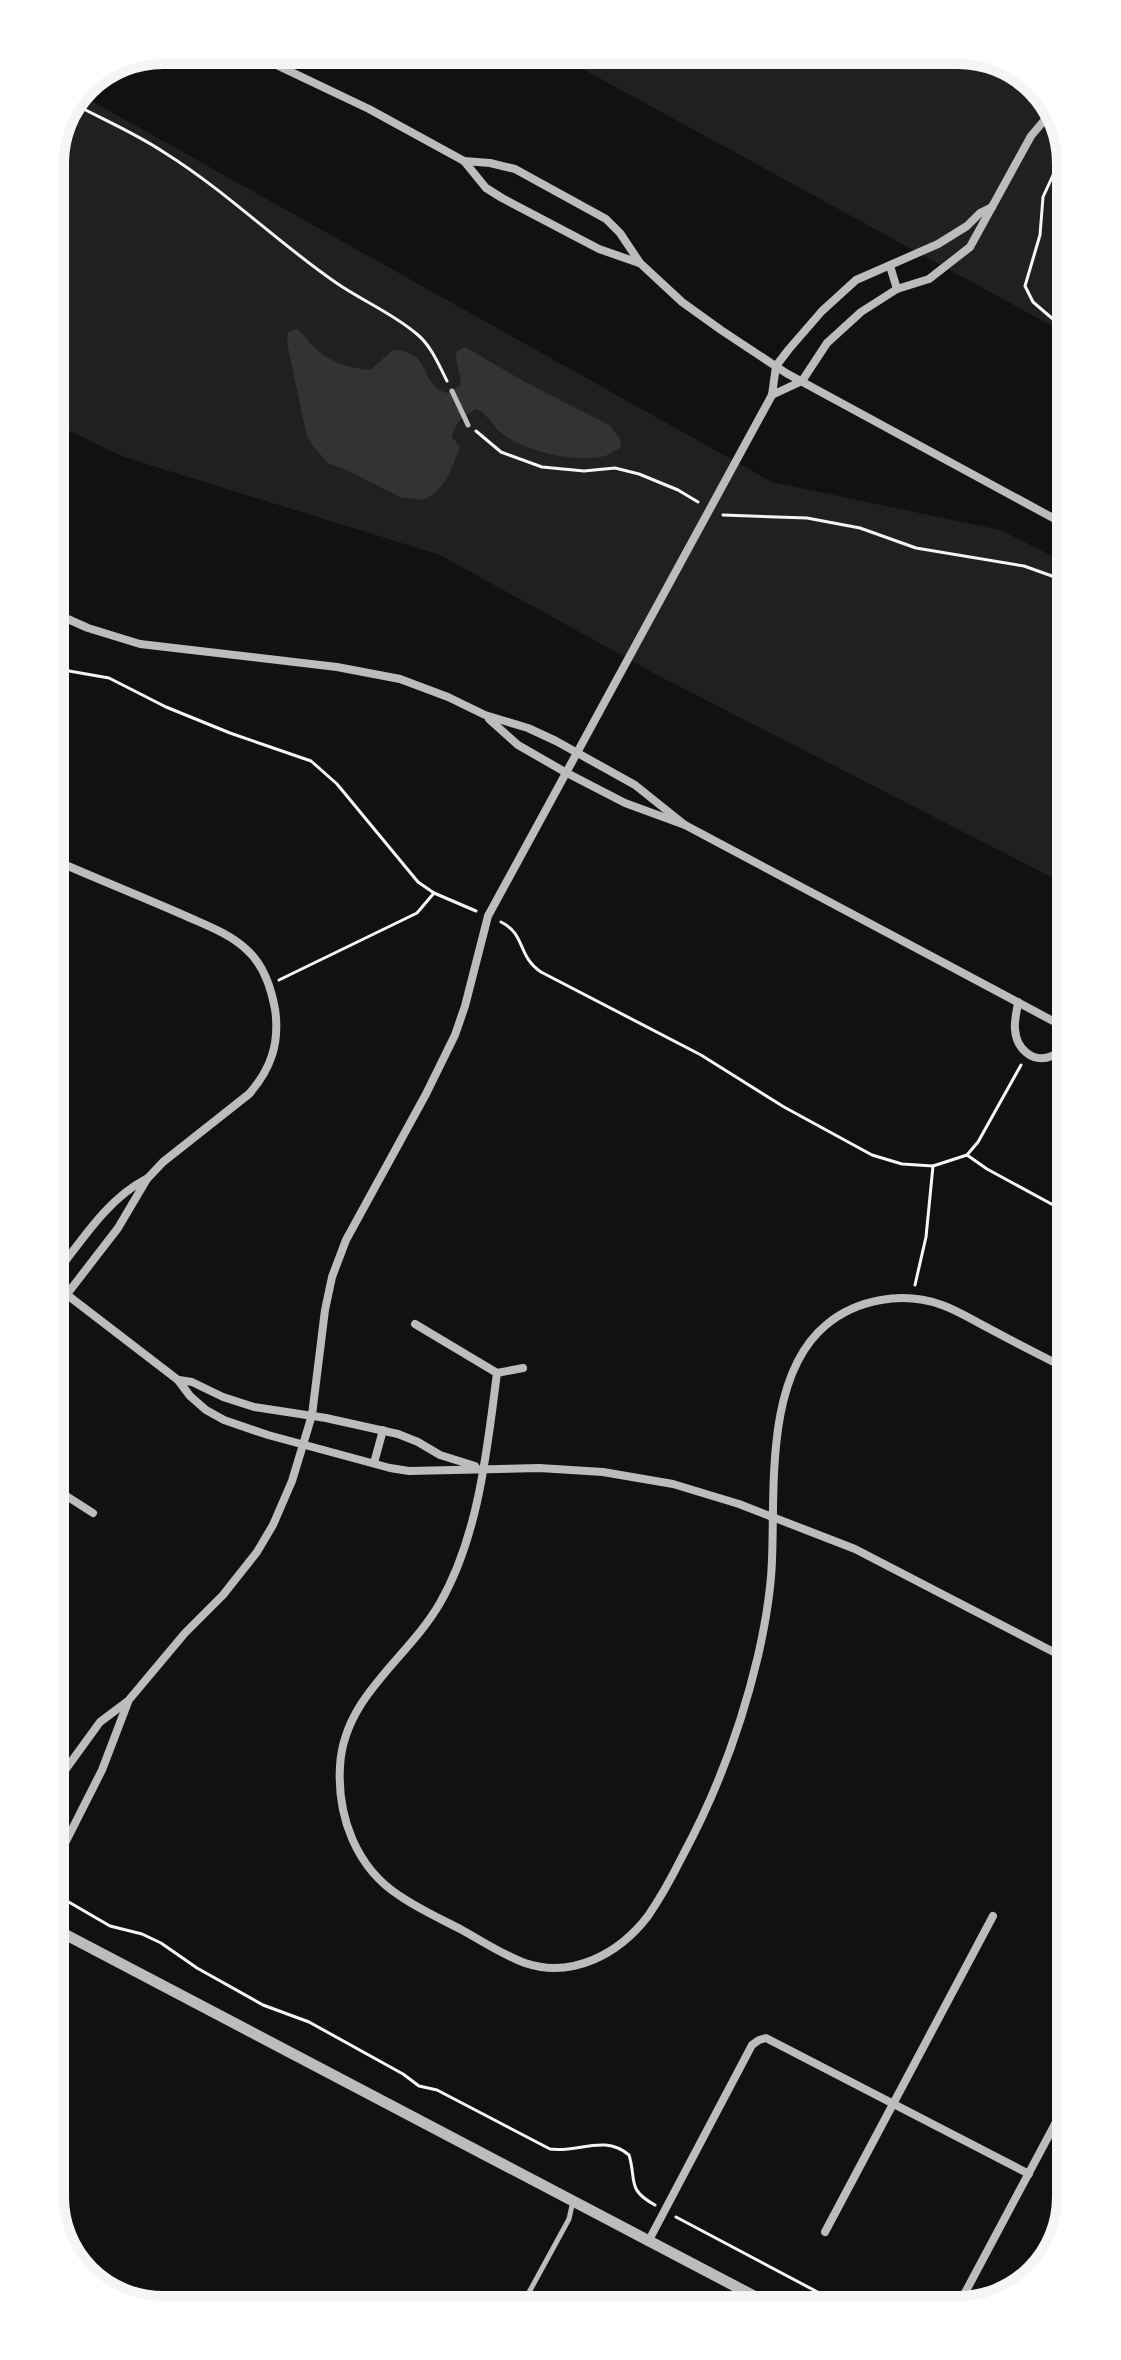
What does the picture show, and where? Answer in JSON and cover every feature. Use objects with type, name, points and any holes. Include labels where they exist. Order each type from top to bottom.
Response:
[{"type":"street","points":[[274,64],[369,109],[464,161],[486,188],[502,198],[599,249],[640,263]]},
{"type":"street","points":[[772,395],[802,381],[827,343],[877,300],[897,289],[929,279],[970,247],[1031,136],[1046,118]]},
{"type":"street","points":[[464,161],[515,169],[606,219],[620,233],[640,263],[682,302],[776,366],[1057,520]]},
{"type":"street","points":[[64,1772],[100,1722],[128,1701],[185,1633],[223,1595],[257,1552],[286,1498],[312,1415],[325,1310],[332,1277],[346,1240],[455,1035],[488,916],[772,395],[776,366],[813,321],[856,280],[915,256],[953,235],[992,207]]},
{"type":"street","points":[[890,266],[897,289]]},
{"type":"street","points":[[64,617],[140,644],[337,667],[400,679],[485,715],[528,728],[576,752],[635,785],[685,825]]},
{"type":"street","points":[[485,715],[518,745],[565,772],[625,803],[685,825],[1057,1023]]},
{"type":"street","points":[[64,864],[229,936],[247,950],[256,959],[269,984],[277,1034],[266,1072],[249,1094],[163,1162],[147,1179],[118,1228],[64,1299]]},
{"type":"street","points":[[1018,1002],[1015,1030],[1020,1046],[1027,1054],[1043,1058],[1057,1052]]},
{"type":"street","points":[[64,1263],[113,1202],[147,1179]]},
{"type":"street","points":[[64,1293],[178,1380],[206,1410],[224,1420],[409,1471],[539,1468],[603,1472],[673,1484],[773,1516],[855,1549],[1057,1654]]},
{"type":"street","points":[[497,1373],[473,1516],[452,1578],[414,1641],[369,1690],[350,1723],[341,1756],[340,1799],[350,1837],[370,1870],[391,1890],[523,1962],[568,1968],[597,1960],[626,1940],[649,1914],[697,1830],[730,1754],[758,1656],[768,1606],[782,1401],[795,1364],[816,1335],[840,1316],[870,1302],[891,1298],[915,1299],[946,1306],[1057,1364]]},
{"type":"street","points":[[415,1324],[497,1373],[523,1368]]},
{"type":"street","points":[[178,1380],[192,1382],[254,1407],[383,1430],[418,1442],[440,1455],[483,1468]]},
{"type":"street","points":[[374,1463],[383,1430]]},
{"type":"street","points":[[64,1494],[93,1513]]},
{"type":"street","points":[[64,1845],[102,1770],[128,1701]]},
{"type":"street","points":[[825,2232],[993,1916]]},
{"type":"street","points":[[64,1934],[753,2296]]},
{"type":"street","points":[[648,2242],[746,2055],[752,2045],[766,2038],[1029,2174]]},
{"type":"street","points":[[964,2296],[1057,2121]]},
{"type":"lane","points":[[452,391],[468,425]]},
{"type":"lane","points":[[527,2296],[569,2219],[573,2200]]},
{"type":"path","points":[[81,108],[164,152],[336,283],[420,336],[436,358],[452,391]]},
{"type":"path","points":[[1057,166],[1043,197],[1040,235],[1025,286],[1033,302],[1057,321]]},
{"type":"path","points":[[468,425],[501,452],[542,467],[584,471],[615,468],[639,474],[678,490],[718,514],[820,520],[860,528],[916,548],[1024,566],[1057,578]]},
{"type":"path","points":[[64,670],[109,678],[157,703],[217,728],[311,761],[337,784],[412,875],[434,893],[514,930],[526,958],[535,968],[701,1055],[784,1107],[872,1155],[902,1164],[933,1166],[967,1155],[978,1142],[1027,1054]]},
{"type":"path","points":[[269,984],[417,913],[434,893]]},
{"type":"path","points":[[967,1155],[1057,1207]]},
{"type":"path","points":[[915,1299],[926,1237],[933,1166]]},
{"type":"path","points":[[64,1899],[110,1926],[142,1934],[161,1943],[197,1968],[263,2005],[309,2022],[403,2074],[413,2083],[437,2090],[550,2149],[612,2144],[629,2155],[633,2187],[638,2194],[825,2296]]},
{"type":"shaded area","points":[[574,64],[964,64],[983,67],[1007,77],[1028,93],[1047,119],[1056,150],[1057,329]]},
{"type":"shaded area","points":[[88,99],[772,482],[1000,530],[1057,558],[1057,880],[659,676],[440,555],[124,457],[64,428],[64,157],[72,125]]},
{"type":"shaded area","points":[[297,329],[327,357],[356,368],[370,370],[393,350],[406,352],[415,356],[438,389],[447,393],[460,386],[456,355],[465,347],[609,425],[619,437],[621,447],[605,456],[593,458],[566,457],[538,451],[503,434],[477,409],[455,427],[452,437],[460,447],[451,470],[437,491],[422,500],[400,497],[328,463],[312,445],[306,433],[287,343],[288,332]]}]
